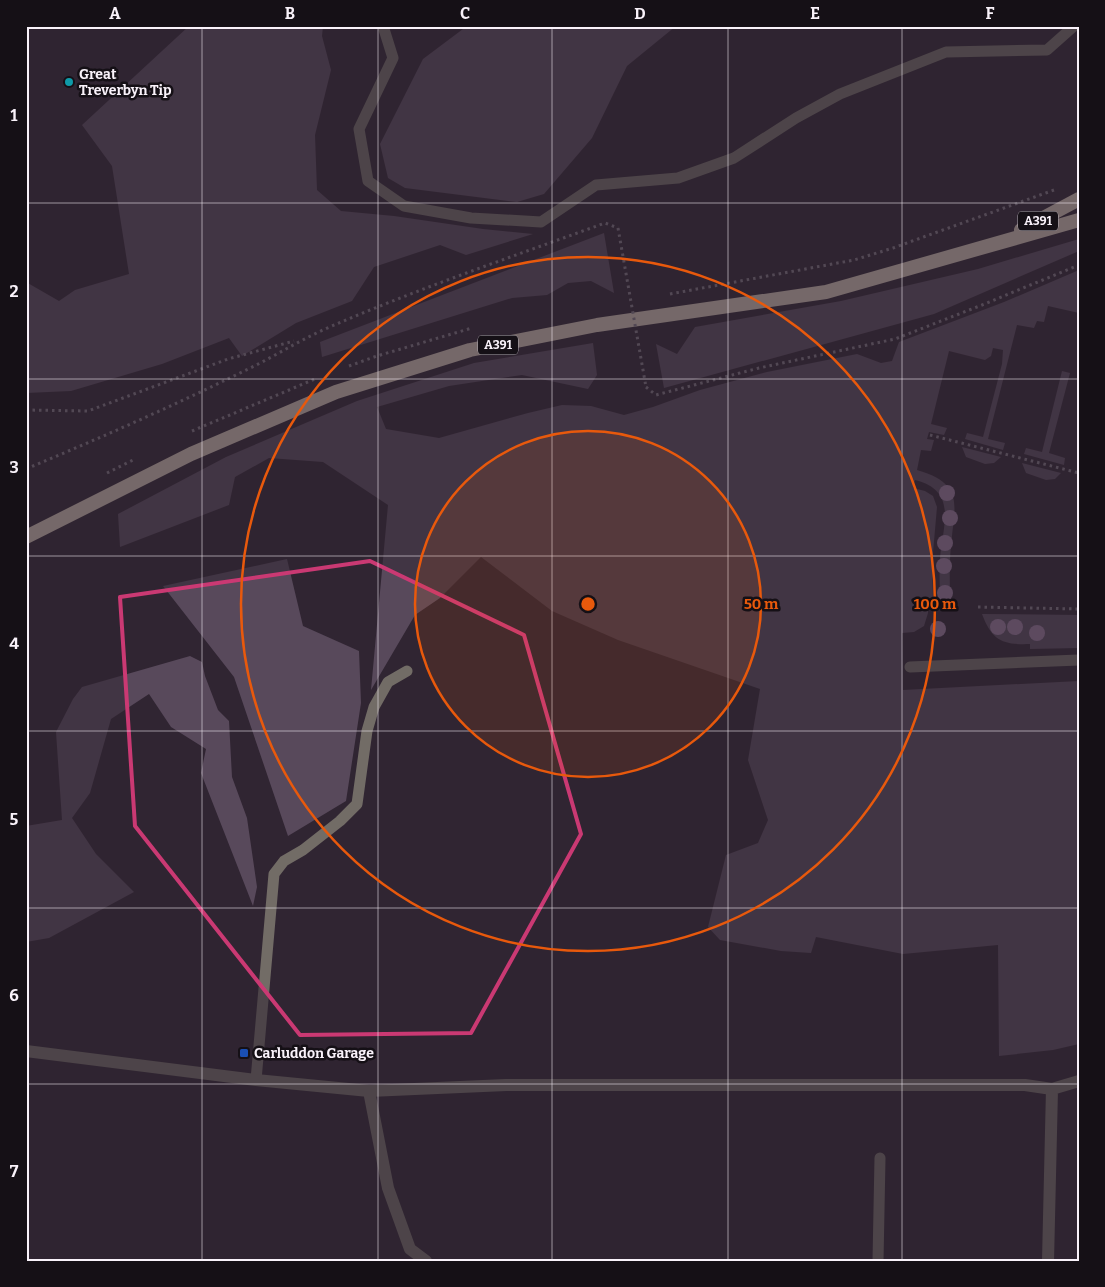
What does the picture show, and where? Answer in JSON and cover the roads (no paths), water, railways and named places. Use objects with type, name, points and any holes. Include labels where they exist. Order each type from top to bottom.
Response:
[{"type":"highway","name":"A391","points":[[998,243],[1079,199]]},
{"type":"highway","name":"A391","points":[[26,537],[191,454],[336,392],[470,350],[597,325],[826,292],[1079,220]]},
{"type":"street","points":[[26,1051],[256,1080],[369,1091],[506,1085],[1025,1085],[1052,1089],[1079,1081]]},
{"type":"street","points":[[1048,1261],[1052,1089]]},
{"type":"street","points":[[369,1091],[388,1188],[410,1249],[426,1261]]},
{"type":"lane","points":[[382,26],[393,58],[359,129],[368,181],[404,206],[471,218],[542,222],[596,186],[678,178],[734,158],[796,118],[840,94],[946,52],[1047,50],[1074,26]]},
{"type":"lane","points":[[910,667],[1079,660]]},
{"type":"lane","points":[[256,1080],[274,874],[284,861],[302,850],[340,821],[357,804],[367,732],[374,706],[388,682],[407,671]]},
{"type":"lane","points":[[878,1261],[880,1158]]},
{"type":"place","name":"Great Treverbyn Tip","points":[[69,82]]},
{"type":"place","name":"Carluddon Garage","points":[[244,1053]]}]
